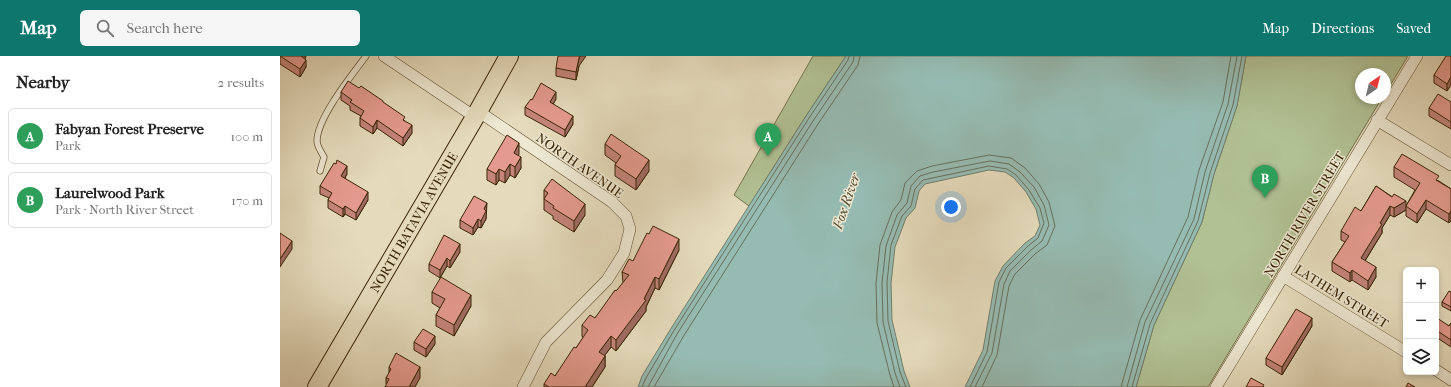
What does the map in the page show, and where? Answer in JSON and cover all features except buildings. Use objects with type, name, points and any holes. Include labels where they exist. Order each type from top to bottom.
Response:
[{"type":"main road","name":"NORTH BATAVIA AVENUE","points":[[317,387],[477,114],[509,56]]},
{"type":"street","name":"NORTH AVENUE","points":[[384,56],[477,114],[612,202],[626,216],[630,229],[624,253],[607,280],[546,342],[522,387]]},
{"type":"street","name":"NORTH RIVER STREET","points":[[1216,387],[1417,56]]},
{"type":"street","points":[[1378,120],[1451,165]]},
{"type":"street","name":"LATHEM STREET","points":[[1283,276],[1403,350]]},
{"type":"street","points":[[1439,372],[1451,380]]},
{"type":"lane","points":[[320,171],[324,157],[316,142],[324,117],[366,56]]},
{"type":"green space","points":[[813,56],[846,56],[749,206],[734,195]]},
{"type":"green space","points":[[1246,56],[1408,56],[1391,84],[1391,68],[1355,68],[1355,104],[1378,104],[1208,387],[1136,387],[1154,325],[1202,222],[1214,174],[1237,106]]},
{"type":"water","name":"Fox River","points":[[846,56],[1246,56],[1237,106],[1214,174],[1202,222],[1154,325],[1136,387],[965,387],[983,350],[995,281],[1003,266],[1025,243],[1035,236],[1040,225],[1036,209],[1026,192],[1014,178],[1005,172],[989,170],[925,184],[919,191],[915,208],[906,218],[895,247],[891,283],[892,320],[904,371],[910,387],[638,387],[642,376],[670,330],[806,116]]},
{"type":"place","name":"Fabyan Forest Preserve","points":[[768,156]]},
{"type":"place","name":"Laurelwood Park","points":[[1265,198]]}]
